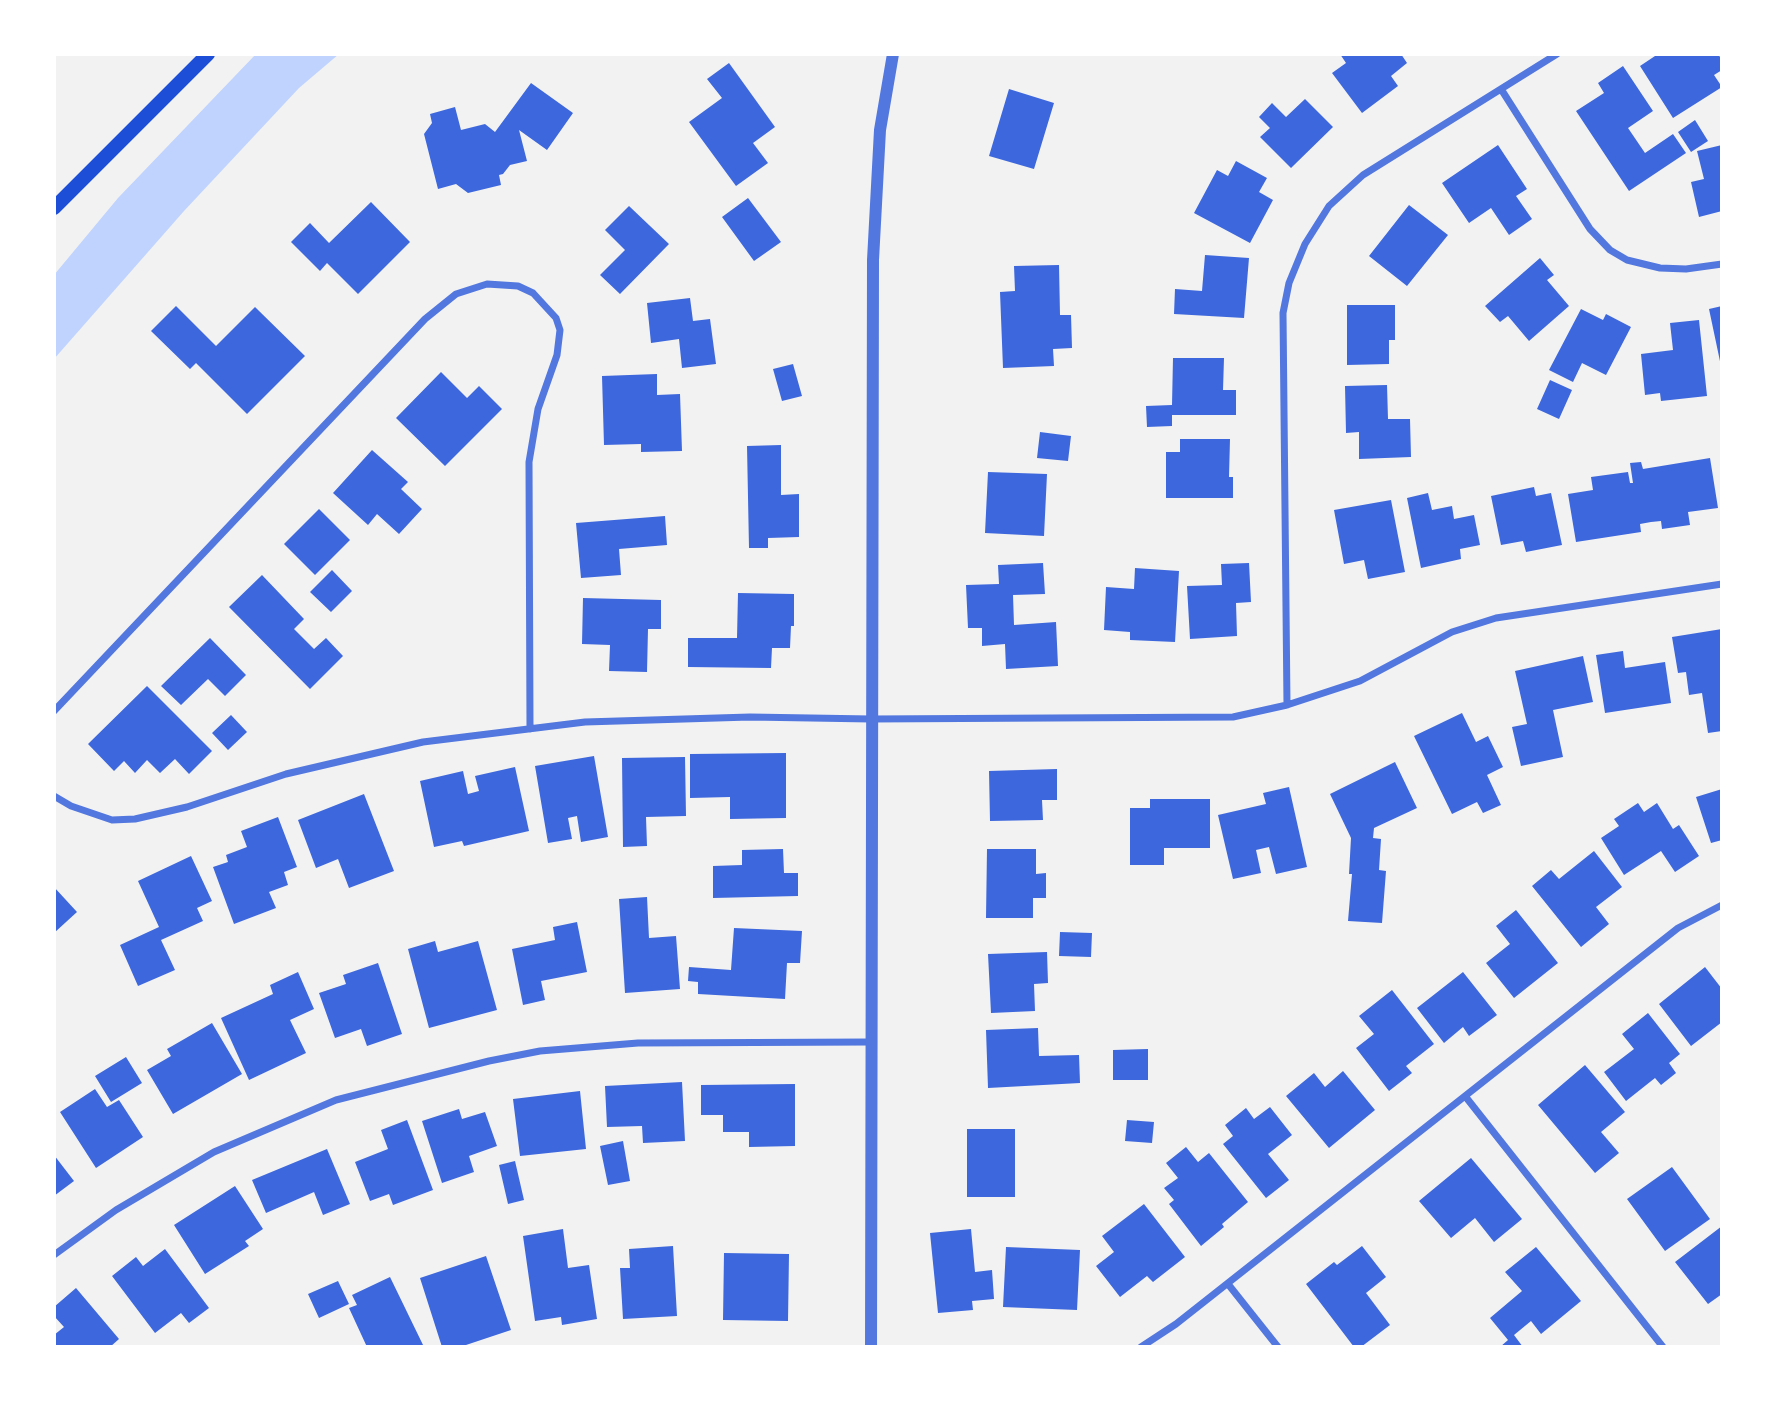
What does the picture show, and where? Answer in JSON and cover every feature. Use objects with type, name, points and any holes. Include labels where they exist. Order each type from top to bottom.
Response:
[{"type":"main road","points":[[54,208],[208,54]]},
{"type":"street","points":[[871,1347],[870,719],[873,260],[880,130],[892,54]]},
{"type":"street","points":[[1287,705],[1283,313],[1289,284],[1305,244],[1329,206],[1363,175],[1557,54]]},
{"type":"street","points":[[1501,89],[1590,229],[1610,250],[1627,260],[1660,268],[1686,269],[1722,264]]},
{"type":"street","points":[[54,711],[425,319],[456,294],[487,284],[518,286],[533,293],[556,318],[560,330],[557,355],[538,409],[529,461],[530,729]]},
{"type":"street","points":[[54,796],[71,806],[112,820],[135,819],[187,807],[286,774],[423,742],[610,721],[750,717],[1233,717],[1287,705],[1360,681],[1452,632],[1496,618],[1722,584]]},
{"type":"street","points":[[1141,1347],[1177,1324],[1678,928],[1722,905]]},
{"type":"street","points":[[54,1255],[116,1210],[214,1152],[336,1100],[489,1061],[540,1051],[638,1043],[870,1042]]},
{"type":"street","points":[[1465,1096],[1663,1347]]},
{"type":"street","points":[[1227,1284],[1278,1347]]},
{"type":"water","points":[[256,54],[339,54],[299,88],[184,211],[54,359],[54,275],[118,198]]},
{"type":"building","points":[[1340,54],[1401,54],[1407,63],[1391,76],[1398,86],[1362,113],[1332,73],[1346,63]]},
{"type":"building","points":[[1658,54],[1718,54],[1722,60],[1722,70],[1714,75],[1722,87],[1673,118],[1640,66]]},
{"type":"building","points":[[729,63],[775,127],[753,143],[768,163],[736,186],[689,122],[722,98],[707,79]]},
{"type":"building","points":[[1623,66],[1653,111],[1628,128],[1645,153],[1673,134],[1686,153],[1629,191],[1576,111],[1604,93],[1598,83]]},
{"type":"building","points":[[531,83],[573,113],[547,150],[519,130],[527,161],[510,165],[499,175],[501,185],[468,193],[456,184],[438,189],[424,134],[432,123],[430,114],[455,107],[461,130],[485,124],[495,132]]},
{"type":"building","points":[[1009,89],[1054,103],[1034,169],[989,156]]},
{"type":"building","points":[[1305,99],[1333,127],[1291,168],[1260,137],[1270,128],[1259,117],[1272,103],[1286,117]]},
{"type":"building","points":[[1695,120],[1708,141],[1691,152],[1678,132]]},
{"type":"building","points":[[1498,145],[1527,189],[1516,196],[1532,219],[1509,235],[1491,208],[1469,223],[1442,183]]},
{"type":"building","points":[[1722,145],[1722,211],[1699,217],[1691,182],[1704,179],[1697,151]]},
{"type":"building","points":[[1236,161],[1267,178],[1259,192],[1273,200],[1250,243],[1194,213],[1217,170],[1228,176]]},
{"type":"building","points":[[748,198],[781,242],[754,261],[722,217]]},
{"type":"building","points":[[371,202],[410,242],[358,294],[327,263],[320,271],[291,242],[310,223],[329,243]]},
{"type":"building","points":[[1409,205],[1448,235],[1407,286],[1369,256]]},
{"type":"building","points":[[629,206],[669,244],[620,294],[600,275],[625,250],[605,230]]},
{"type":"building","points":[[1205,255],[1249,258],[1244,318],[1174,314],[1175,289],[1202,291]]},
{"type":"building","points":[[1540,258],[1554,275],[1547,280],[1569,306],[1529,341],[1508,316],[1500,322],[1485,306]]},
{"type":"building","points":[[1059,265],[1060,315],[1071,315],[1072,348],[1053,349],[1054,366],[1003,368],[1000,292],[1015,291],[1014,266]]},
{"type":"building","points":[[690,298],[693,321],[710,319],[716,364],[682,368],[679,339],[651,343],[647,303]]},
{"type":"building","points":[[1347,305],[1395,305],[1395,340],[1389,340],[1389,364],[1347,365]]},
{"type":"building","points":[[176,306],[216,346],[255,307],[305,356],[247,414],[196,363],[190,369],[151,331]]},
{"type":"building","points":[[1722,306],[1722,366],[1721,366],[1709,309]]},
{"type":"building","points":[[1581,309],[1603,320],[1606,314],[1631,327],[1606,375],[1582,363],[1573,382],[1549,370]]},
{"type":"building","points":[[1699,320],[1707,396],[1661,401],[1660,393],[1645,395],[1641,354],[1673,350],[1670,323]]},
{"type":"building","points":[[1173,358],[1224,358],[1223,390],[1236,390],[1236,415],[1172,415],[1172,426],[1147,427],[1146,406],[1172,405]]},
{"type":"building","points":[[793,364],[802,396],[782,401],[773,369]]},
{"type":"building","points":[[441,372],[467,398],[479,386],[502,409],[445,466],[396,418]]},
{"type":"building","points":[[657,374],[657,395],[680,394],[682,451],[641,452],[641,444],[604,445],[602,376]]},
{"type":"building","points":[[1550,380],[1572,390],[1559,419],[1537,409]]},
{"type":"building","points":[[1387,385],[1388,419],[1410,419],[1411,457],[1359,459],[1359,432],[1346,433],[1345,386]]},
{"type":"building","points":[[1040,432],[1071,436],[1068,461],[1037,458]]},
{"type":"building","points":[[1180,439],[1230,439],[1229,477],[1233,477],[1233,498],[1166,498],[1166,452],[1180,452]]},
{"type":"building","points":[[781,445],[781,495],[799,494],[799,537],[768,538],[768,548],[749,548],[747,446]]},
{"type":"building","points":[[372,450],[408,482],[401,489],[422,509],[399,534],[377,514],[368,525],[333,493]]},
{"type":"building","points":[[1710,458],[1718,508],[1688,512],[1690,525],[1662,529],[1661,521],[1651,522],[1640,524],[1641,532],[1576,542],[1568,494],[1593,490],[1591,477],[1628,472],[1630,483],[1633,483],[1630,463],[1641,462],[1643,469]]},
{"type":"building","points":[[988,472],[1047,474],[1044,536],[985,533]]},
{"type":"building","points":[[1534,487],[1536,496],[1551,493],[1562,545],[1526,552],[1523,541],[1501,545],[1491,496]]},
{"type":"building","points":[[1428,493],[1432,510],[1452,506],[1454,519],[1474,515],[1480,545],[1460,549],[1461,559],[1421,568],[1407,498]]},
{"type":"building","points":[[1391,500],[1405,572],[1368,579],[1364,560],[1344,564],[1334,510]]},
{"type":"building","points":[[319,509],[350,540],[315,575],[284,544]]},
{"type":"building","points":[[665,516],[667,545],[619,549],[621,575],[581,578],[576,523]]},
{"type":"building","points":[[1043,563],[1045,594],[1013,595],[1014,625],[1056,622],[1058,666],[1006,669],[1005,644],[982,646],[982,628],[968,628],[966,585],[999,584],[998,565]]},
{"type":"building","points":[[1249,563],[1251,602],[1236,603],[1237,636],[1190,639],[1187,586],[1222,585],[1221,564]]},
{"type":"building","points":[[1135,568],[1179,571],[1175,642],[1130,640],[1130,632],[1104,630],[1106,587],[1134,589]]},
{"type":"building","points":[[332,570],[352,591],[331,612],[310,592]]},
{"type":"building","points":[[262,575],[304,619],[294,629],[314,649],[326,638],[343,656],[310,689],[229,607]]},
{"type":"building","points":[[738,593],[794,594],[794,626],[791,626],[790,648],[772,648],[771,668],[688,667],[688,638],[737,638]]},
{"type":"building","points":[[583,598],[661,600],[661,629],[648,629],[647,672],[609,671],[610,645],[582,644]]},
{"type":"building","points":[[1722,629],[1722,731],[1708,733],[1702,693],[1689,695],[1686,672],[1678,673],[1672,637]]},
{"type":"building","points":[[210,638],[246,675],[225,696],[208,679],[181,705],[161,686]]},
{"type":"building","points":[[1623,651],[1625,668],[1665,662],[1671,703],[1605,713],[1596,655]]},
{"type":"building","points":[[1583,656],[1593,702],[1553,710],[1563,757],[1521,766],[1512,727],[1527,724],[1515,671]]},
{"type":"building","points":[[147,686],[212,751],[189,774],[175,759],[160,773],[147,760],[135,773],[124,761],[114,771],[88,744]]},
{"type":"building","points":[[1462,713],[1476,742],[1488,736],[1503,767],[1487,775],[1501,805],[1483,813],[1477,802],[1452,814],[1414,736]]},
{"type":"building","points":[[231,715],[247,732],[228,750],[212,733]]},
{"type":"building","points":[[786,753],[786,818],[730,819],[730,797],[690,798],[690,754]]},
{"type":"building","points":[[594,756],[608,837],[581,842],[577,816],[568,818],[572,839],[548,843],[535,766]]},
{"type":"building","points":[[685,757],[686,816],[646,817],[647,846],[623,847],[622,758]]},
{"type":"building","points":[[1395,762],[1417,808],[1374,828],[1373,838],[1381,839],[1379,870],[1386,871],[1382,923],[1348,921],[1352,874],[1349,874],[1351,838],[1330,794]]},
{"type":"building","points":[[515,767],[529,831],[464,846],[462,841],[434,847],[420,781],[463,771],[468,794],[479,791],[475,776]]},
{"type":"building","points":[[1057,769],[1057,800],[1042,800],[1043,820],[990,821],[989,771]]},
{"type":"building","points":[[1289,787],[1307,867],[1276,874],[1269,847],[1256,850],[1261,873],[1233,879],[1218,815],[1266,804],[1263,793]]},
{"type":"building","points":[[1722,789],[1722,840],[1711,843],[1696,797]]},
{"type":"building","points":[[364,794],[394,871],[349,888],[338,859],[316,868],[298,820]]},
{"type":"building","points":[[1150,799],[1210,799],[1210,848],[1164,848],[1164,865],[1130,865],[1130,808],[1150,808]]},
{"type":"building","points":[[1638,803],[1644,812],[1657,803],[1673,829],[1679,825],[1699,856],[1675,872],[1661,851],[1624,875],[1601,838],[1619,826],[1614,819]]},
{"type":"building","points":[[278,817],[297,867],[284,872],[288,885],[269,892],[276,908],[234,924],[213,867],[228,862],[226,855],[247,847],[241,831]]},
{"type":"building","points":[[783,849],[784,873],[798,873],[798,896],[713,898],[713,866],[742,865],[742,850]]},
{"type":"building","points":[[987,849],[1036,849],[1036,874],[1046,873],[1046,898],[1033,898],[1033,918],[986,918]]},
{"type":"building","points":[[1594,851],[1622,887],[1596,907],[1609,924],[1581,947],[1532,886],[1551,870],[1559,879]]},
{"type":"building","points":[[191,856],[212,901],[197,908],[203,921],[161,940],[175,970],[138,986],[120,945],[159,927],[138,881]]},
{"type":"building","points":[[54,887],[77,912],[54,933]]},
{"type":"building","points":[[647,897],[649,938],[676,936],[680,989],[625,993],[619,899]]},
{"type":"building","points":[[1516,910],[1558,963],[1514,998],[1486,963],[1510,944],[1496,926]]},
{"type":"building","points":[[577,922],[587,972],[541,981],[545,1000],[523,1005],[512,949],[555,940],[553,927]]},
{"type":"building","points":[[734,928],[802,931],[800,963],[787,963],[785,999],[698,994],[698,982],[688,981],[689,967],[731,970]]},
{"type":"building","points":[[1060,932],[1092,933],[1091,957],[1059,956]]},
{"type":"building","points":[[435,941],[438,952],[478,941],[497,1010],[429,1028],[408,949]]},
{"type":"building","points":[[1047,952],[1048,983],[1034,984],[1035,1011],[991,1013],[988,954]]},
{"type":"building","points":[[378,963],[402,1034],[367,1046],[361,1029],[335,1038],[319,993],[346,984],[343,975]]},
{"type":"building","points":[[1705,967],[1722,989],[1722,1022],[1691,1046],[1659,1004]]},
{"type":"building","points":[[298,972],[314,1009],[290,1020],[306,1053],[249,1080],[221,1018],[273,994],[270,985]]},
{"type":"building","points":[[1463,972],[1497,1015],[1469,1036],[1463,1027],[1444,1043],[1417,1008]]},
{"type":"building","points":[[1392,990],[1434,1044],[1406,1066],[1412,1073],[1389,1091],[1356,1048],[1374,1034],[1359,1016]]},
{"type":"building","points":[[1648,1013],[1680,1054],[1669,1063],[1676,1073],[1661,1085],[1655,1078],[1626,1101],[1604,1072],[1634,1049],[1622,1034]]},
{"type":"building","points":[[212,1023],[242,1074],[173,1114],[147,1070],[171,1056],[167,1049]]},
{"type":"building","points":[[1038,1028],[1039,1056],[1079,1055],[1080,1083],[988,1088],[986,1030]]},
{"type":"building","points":[[1148,1049],[1148,1080],[1113,1080],[1113,1050]]},
{"type":"building","points":[[126,1057],[142,1083],[111,1102],[95,1076]]},
{"type":"building","points":[[1585,1065],[1625,1112],[1601,1132],[1619,1153],[1595,1173],[1538,1105]]},
{"type":"building","points":[[1343,1071],[1375,1110],[1329,1148],[1286,1096],[1314,1073],[1325,1087]]},
{"type":"building","points":[[682,1082],[685,1141],[643,1143],[642,1126],[607,1127],[605,1086]]},
{"type":"building","points":[[795,1084],[795,1146],[749,1147],[749,1132],[723,1132],[723,1115],[701,1115],[701,1085]]},
{"type":"building","points":[[95,1089],[107,1107],[119,1100],[143,1137],[96,1168],[60,1112]]},
{"type":"building","points":[[580,1091],[586,1149],[520,1156],[513,1099]]},
{"type":"building","points":[[1270,1107],[1292,1135],[1268,1154],[1289,1180],[1266,1198],[1223,1144],[1233,1136],[1225,1125],[1246,1108],[1254,1119]]},
{"type":"building","points":[[459,1109],[462,1119],[485,1112],[497,1146],[469,1156],[474,1172],[442,1183],[422,1121]]},
{"type":"building","points":[[407,1120],[433,1190],[393,1205],[389,1194],[370,1201],[355,1162],[388,1149],[381,1130]]},
{"type":"building","points":[[1127,1120],[1154,1122],[1152,1143],[1125,1141]]},
{"type":"building","points":[[967,1129],[1015,1129],[1015,1197],[967,1197]]},
{"type":"building","points":[[623,1141],[630,1181],[608,1185],[600,1146]]},
{"type":"building","points":[[1186,1147],[1198,1162],[1209,1153],[1248,1202],[1201,1246],[1169,1204],[1174,1200],[1164,1188],[1178,1178],[1166,1163]]},
{"type":"building","points":[[327,1149],[350,1204],[323,1215],[314,1192],[266,1213],[252,1180]]},
{"type":"building","points":[[54,1155],[74,1181],[54,1196]]},
{"type":"building","points":[[1471,1158],[1522,1219],[1494,1242],[1475,1218],[1451,1238],[1419,1201]]},
{"type":"building","points":[[515,1161],[524,1200],[508,1204],[499,1165]]},
{"type":"building","points":[[1672,1167],[1710,1219],[1665,1251],[1627,1199]]},
{"type":"building","points":[[235,1186],[263,1229],[245,1241],[249,1246],[205,1274],[174,1225]]},
{"type":"building","points":[[1144,1204],[1185,1257],[1153,1282],[1147,1276],[1120,1297],[1096,1266],[1114,1252],[1102,1236]]},
{"type":"building","points":[[1722,1226],[1722,1294],[1708,1304],[1675,1262]]},
{"type":"building","points":[[563,1229],[568,1268],[589,1265],[597,1319],[562,1325],[561,1317],[535,1321],[523,1236]]},
{"type":"building","points":[[971,1229],[975,1272],[992,1270],[994,1299],[972,1301],[973,1310],[938,1313],[930,1233]]},
{"type":"building","points":[[673,1246],[677,1316],[623,1319],[620,1268],[630,1268],[629,1249]]},
{"type":"building","points":[[1362,1246],[1386,1277],[1366,1293],[1390,1325],[1361,1347],[1354,1347],[1306,1284],[1334,1262],[1337,1265]]},
{"type":"building","points":[[1006,1247],[1080,1250],[1077,1310],[1003,1307]]},
{"type":"building","points":[[1536,1247],[1581,1301],[1541,1334],[1531,1321],[1514,1335],[1523,1347],[1500,1347],[1508,1340],[1490,1318],[1522,1291],[1505,1272]]},
{"type":"building","points":[[165,1249],[209,1308],[189,1323],[181,1313],[155,1333],[112,1276],[136,1257],[143,1266]]},
{"type":"building","points":[[724,1253],[789,1254],[788,1321],[723,1320]]},
{"type":"building","points":[[486,1256],[511,1330],[460,1347],[442,1347],[420,1278]]},
{"type":"building","points":[[390,1277],[424,1347],[367,1347],[349,1308],[357,1305],[352,1295]]},
{"type":"building","points":[[338,1281],[349,1304],[319,1318],[308,1294]]},
{"type":"building","points":[[76,1288],[119,1339],[110,1347],[54,1347],[54,1335],[64,1327],[54,1316],[54,1307]]}]
